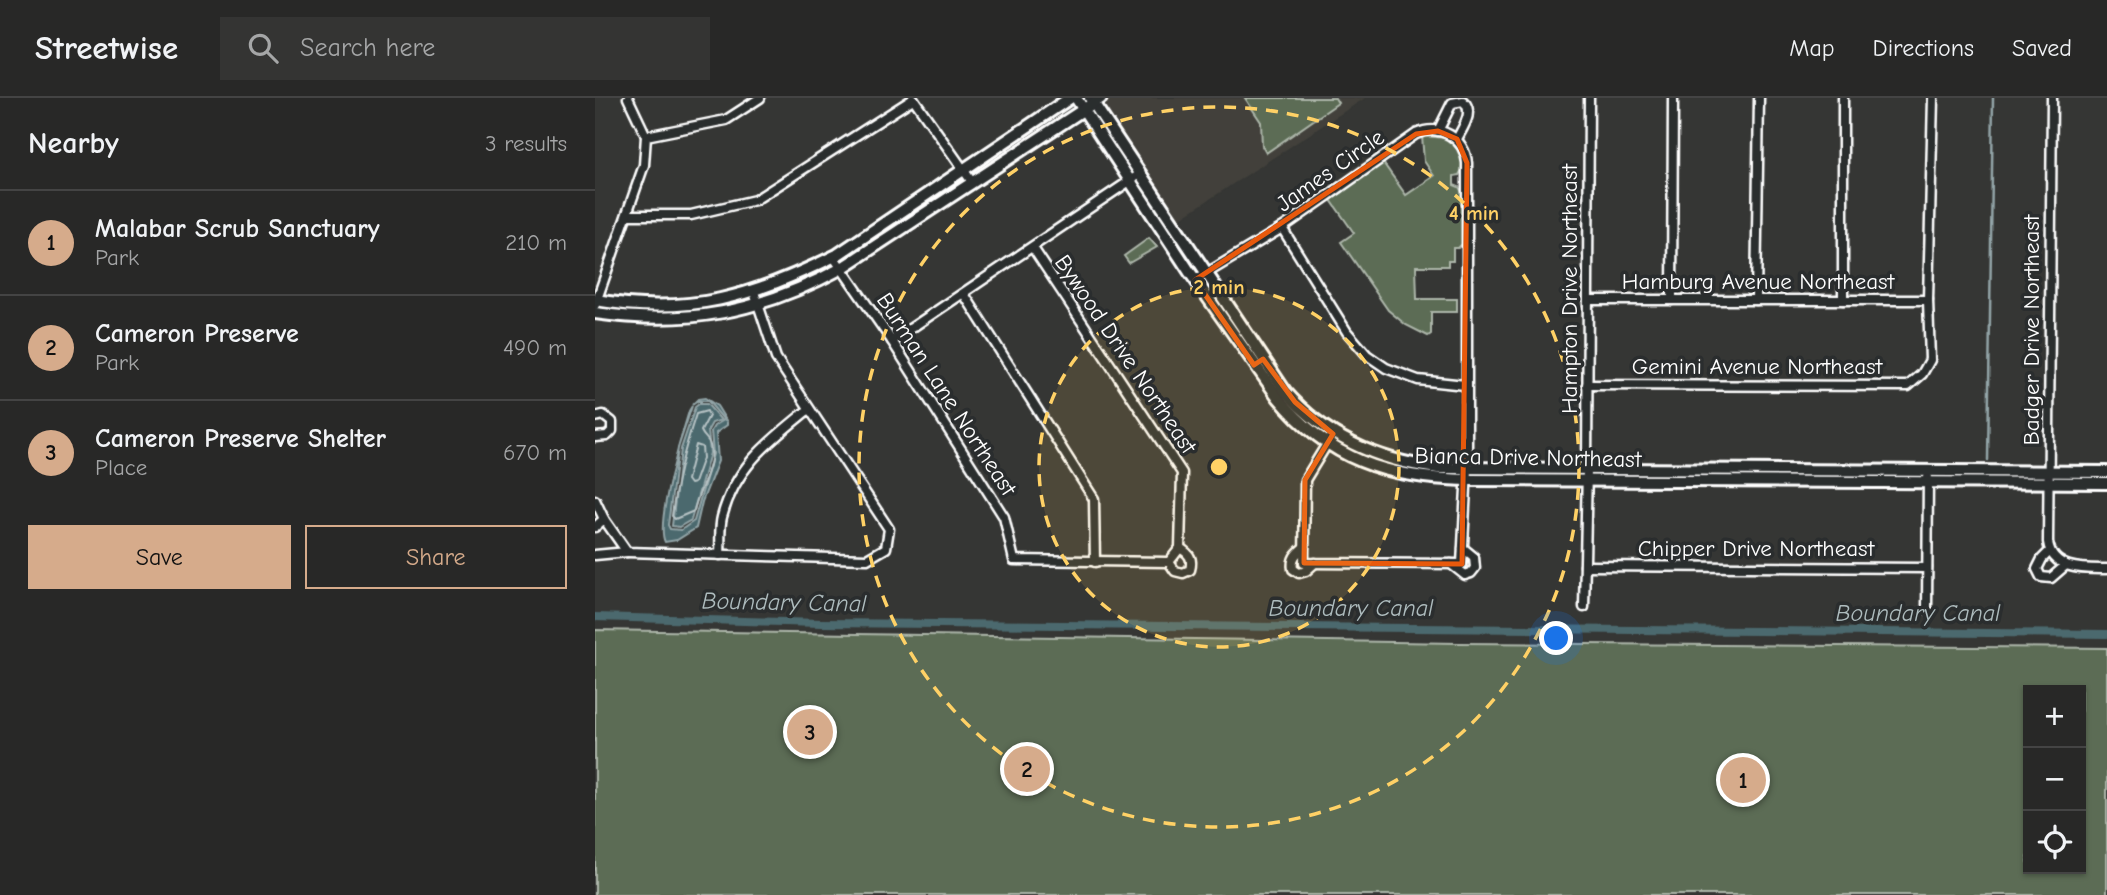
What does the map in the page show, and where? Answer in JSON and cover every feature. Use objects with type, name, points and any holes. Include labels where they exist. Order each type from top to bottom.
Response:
[{"type":"street","points":[[628,98],[646,136],[645,165],[595,302],[674,306],[754,292],[833,256],[1070,98]]},
{"type":"street","points":[[646,136],[726,121],[760,98]]},
{"type":"street","points":[[628,215],[691,215],[755,200],[913,98],[972,182]]},
{"type":"street","name":"Bianca Drive Northeast","points":[[1076,98],[1092,102],[1195,280],[1259,362],[1330,439],[1408,465],[1466,475],[2049,477],[2107,472]]},
{"type":"street","name":"Hampton Drive Northeast","points":[[1584,607],[1589,98]]},
{"type":"street","points":[[1672,300],[1673,98]]},
{"type":"street","points":[[1756,300],[1759,98]]},
{"type":"street","points":[[1843,98],[1843,300]]},
{"type":"street","points":[[1928,300],[1933,98]]},
{"type":"street","name":"Badger Drive Northeast","points":[[2052,98],[2047,542],[2050,551],[2037,569],[2041,577],[2051,578],[2066,565]]},
{"type":"street","points":[[1330,439],[1305,480],[1304,563],[1462,564],[1466,475],[1467,163],[1465,151],[1457,139],[1438,131],[1452,103],[1463,101],[1469,112],[1457,139]]},
{"type":"street","points":[[595,313],[633,318],[675,319],[723,313],[757,305],[804,288],[842,268],[1092,102]]},
{"type":"street","name":"James Circle","points":[[1195,280],[1282,228],[1416,134],[1438,131]]},
{"type":"street","points":[[892,341],[1135,177]]},
{"type":"street","name":"Bianca Drive Northeast","points":[[1135,177],[1206,273],[1259,362]]},
{"type":"street","points":[[1282,228],[1347,332],[1367,355],[1386,368],[1418,380],[1465,384]]},
{"type":"street","name":"Bywood Drive Northeast","points":[[1033,248],[1182,473],[1181,548]]},
{"type":"street","name":"Burman Lane Northeast","points":[[833,256],[892,341],[1004,517],[1014,560],[1095,562]]},
{"type":"street","points":[[595,555],[627,552],[867,559],[886,548],[889,529],[776,358],[754,292]]},
{"type":"street","points":[[964,294],[1094,499],[1095,562],[1169,562],[1181,548],[1189,553],[1192,562],[1190,570],[1183,573],[1175,571],[1169,562]]},
{"type":"street","name":"Hamburg Avenue Northeast","points":[[1588,299],[1928,300]]},
{"type":"street","name":"Gemini Avenue Northeast","points":[[1587,385],[1909,386],[1922,374],[1930,360],[1928,300]]},
{"type":"street","points":[[720,555],[721,519],[735,480],[761,448],[809,409]]},
{"type":"street","points":[[595,417],[603,415],[612,422],[613,431],[607,436],[595,437]]},
{"type":"street","points":[[1927,609],[1928,477]]},
{"type":"street","name":"Bianca Drive Northeast","points":[[2049,477],[2107,483]]},
{"type":"street","points":[[595,500],[604,519],[627,552]]},
{"type":"street","points":[[595,527],[604,519]]},
{"type":"street","points":[[1304,547],[1294,556],[1293,569],[1299,573],[1316,563]]},
{"type":"street","points":[[2050,551],[2066,565],[2078,569],[2107,569]]},
{"type":"street","name":"Chipper Drive Northeast","points":[[1585,566],[1927,568]]},
{"type":"highlighted area","points":[[1438,131],[1457,139],[1467,163],[1462,564],[1304,563],[1305,480],[1333,434],[1295,402],[1263,359],[1254,365],[1195,280],[1416,134]]},
{"type":"shaded area","points":[[1108,98],[1365,98],[1176,221],[1099,104]]},
{"type":"green space","points":[[1245,98],[1335,98],[1338,103],[1266,153],[1262,146],[1261,122]]},
{"type":"green space","points":[[1422,136],[1448,138],[1462,153],[1463,168],[1459,175],[1454,176],[1454,185],[1459,187],[1463,194],[1463,243],[1458,248],[1453,248],[1453,261],[1448,261],[1448,266],[1416,266],[1417,299],[1457,299],[1457,312],[1431,312],[1431,334],[1428,336],[1406,325],[1388,310],[1341,242],[1354,233],[1331,200],[1343,192],[1340,188],[1381,160],[1406,195],[1434,176],[1424,161]]},
{"type":"green space","points":[[1149,238],[1157,247],[1129,263],[1124,256]]},
{"type":"green space","points":[[595,630],[1459,643],[2107,648],[2107,895],[595,895]]},
{"type":"water","points":[[705,398],[717,406],[727,425],[716,433],[718,461],[702,502],[696,528],[677,540],[665,542],[663,532],[666,498],[678,450],[668,525],[670,529],[681,530],[694,521],[713,454],[711,431],[724,420],[708,401],[698,401],[692,405],[698,399]]},
{"type":"water","points":[[707,404],[721,420],[712,423],[708,430],[710,453],[691,520],[679,527],[672,526],[681,449],[695,407]]},
{"type":"waterway","points":[[1988,460],[1993,98]]},
{"type":"waterway","name":"Boundary Canal","points":[[595,617],[822,623],[2107,634]]},
{"type":"place","name":"Cameron Preserve Shelter","points":[[810,732]]},
{"type":"place","name":"Cameron Preserve","points":[[1027,769]]},
{"type":"place","name":"Malabar Scrub Sanctuary","points":[[1743,780]]}]
